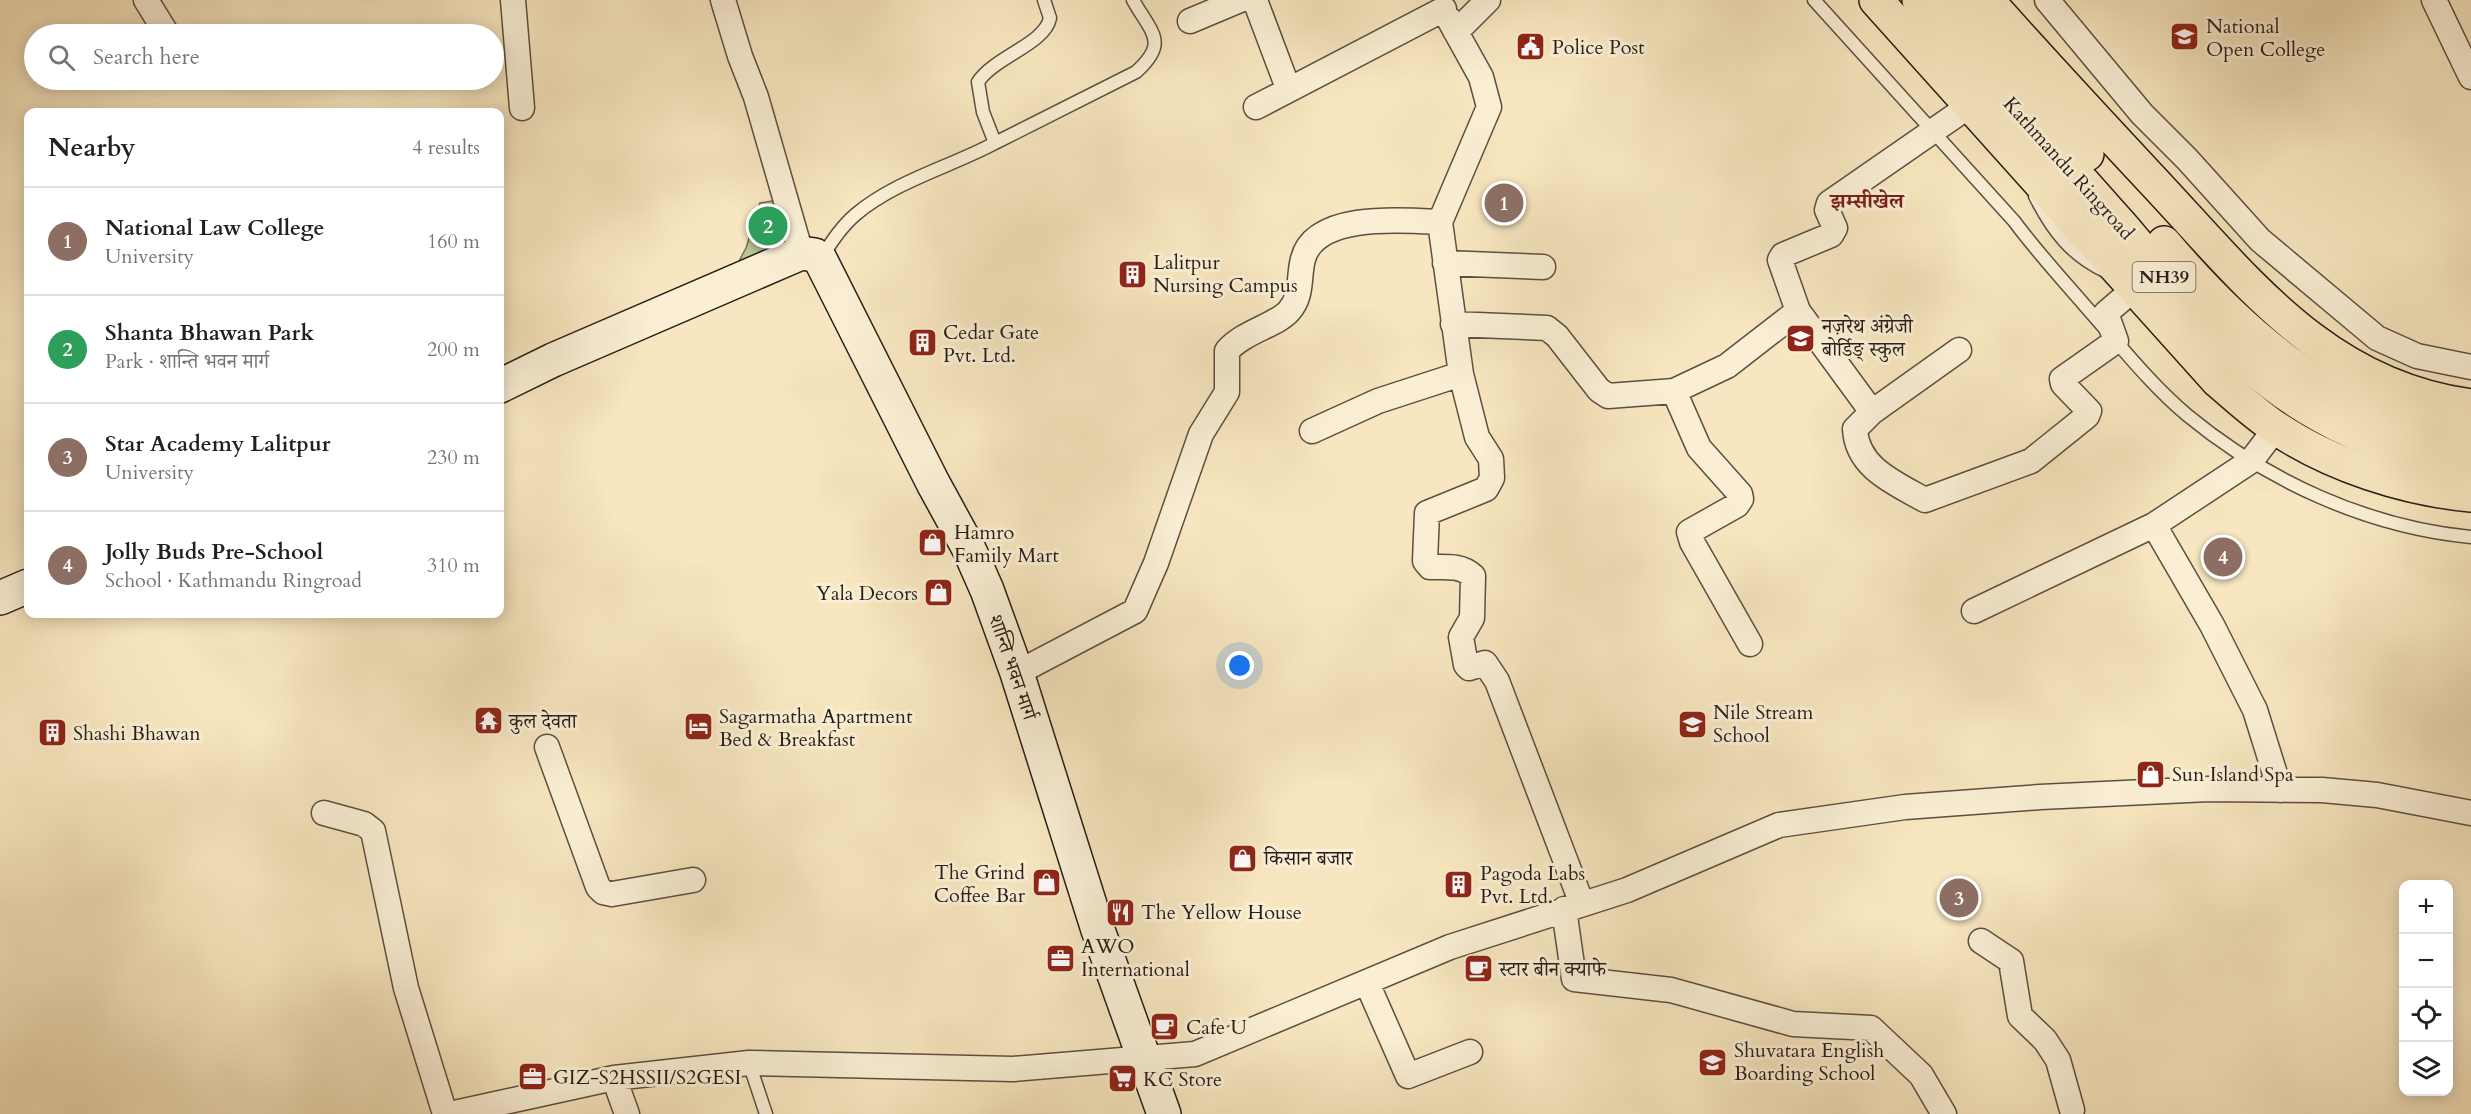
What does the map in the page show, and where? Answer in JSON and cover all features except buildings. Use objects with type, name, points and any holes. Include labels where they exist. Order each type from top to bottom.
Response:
[{"type":"main road","name":"Kathmandu Ringroad","points":[[1918,0],[2120,224],[2193,312],[2231,351],[2275,389],[2320,416],[2367,438],[2415,455],[2471,464]]},
{"type":"main road","name":"Kathmandu Ringroad","points":[[1952,0],[2184,267],[2272,351],[2348,400],[2375,413],[2408,424],[2471,436]]},
{"type":"main road","points":[[1987,0],[2229,266],[2303,334],[2348,364],[2412,393],[2471,406]]},
{"type":"main road","points":[[1892,5],[1972,104],[2218,381],[2276,428],[2312,449],[2395,481],[2471,495]]},
{"type":"main road","points":[[504,384],[553,360],[811,256]]},
{"type":"main road","name":"शान्ति भवन मार्ग","points":[[811,256],[968,547],[987,590],[1017,673],[1098,930],[1142,1058],[1164,1114]]},
{"type":"main road","points":[[0,598],[24,588]]},
{"type":"street","points":[[146,0],[161,24]]},
{"type":"street","points":[[513,0],[522,108]]},
{"type":"street","points":[[723,0],[740,56],[811,256]]},
{"type":"street","points":[[1190,21],[1240,0]]},
{"type":"street","points":[[1253,0],[1288,88]]},
{"type":"street","points":[[1456,32],[1488,0]]},
{"type":"street","points":[[2047,0],[2142,114],[2187,159],[2260,240],[2377,338],[2417,356],[2471,367]]},
{"type":"street","points":[[2434,0],[2471,77]]},
{"type":"street","points":[[1256,107],[1441,5],[1481,77],[1489,107],[1440,222],[1461,374],[1477,437],[1491,459],[1492,478],[1486,489],[1427,513],[1425,561],[1430,567],[1456,567],[1467,570],[1473,576],[1472,618],[1461,637],[1466,665],[1469,668],[1485,663],[1497,681],[1573,906],[1574,979],[1671,990],[1793,1024],[1871,1028],[1921,1075],[1944,1114]]},
{"type":"street","points":[[1872,412],[1798,311],[1781,257],[1831,235],[1835,228],[1827,210],[1829,203],[1972,104]]},
{"type":"street","points":[[1017,673],[1135,611],[1156,563],[1201,435],[1227,392],[1227,351],[1260,327],[1287,314],[1296,302],[1303,258],[1313,240],[1331,230],[1376,219],[1440,222]]},
{"type":"street","points":[[2229,266],[2260,240]]},
{"type":"street","points":[[1445,263],[1543,267]]},
{"type":"street","points":[[1959,350],[1872,412],[1855,429],[1856,445],[1867,463],[1885,477],[1925,500],[2031,461],[2087,416],[2089,411],[2063,384],[2062,379],[2116,341],[2106,313],[2134,289]]},
{"type":"street","points":[[1453,324],[1552,331],[1599,390],[1608,396],[1674,391],[1727,366],[1798,311]]},
{"type":"street","points":[[1312,431],[1378,401],[1461,374]]},
{"type":"street","points":[[1674,391],[1700,448],[1740,494],[1741,500],[1737,505],[1689,532],[1692,542],[1750,644]]},
{"type":"street","points":[[1974,611],[2154,525],[2251,461],[2276,428]]},
{"type":"street","points":[[2154,525],[2212,625],[2255,710],[2280,790]]},
{"type":"street","points":[[547,747],[598,887],[603,892],[612,894],[693,880]]},
{"type":"street","points":[[450,1114],[614,1078],[749,1063],[1013,1069],[1195,1054],[1450,947],[1658,879],[1779,825],[1905,807],[2209,789],[2322,790],[2377,795],[2471,813]]},
{"type":"street","points":[[324,813],[364,824],[373,831],[406,988],[445,1114]]},
{"type":"street","points":[[1981,941],[2011,961],[2020,1016],[2045,1040],[2058,1060],[2069,1113]]},
{"type":"street","points":[[1367,983],[1408,1076],[1470,1052]]},
{"type":"street","points":[[614,1078],[627,1114]]},
{"type":"lane","points":[[995,143],[982,112],[978,82],[990,67],[1043,33],[1050,18],[1044,0]]},
{"type":"lane","points":[[811,256],[856,215],[881,197],[1136,72],[1152,57],[1156,48],[1155,40],[1133,0]]},
{"type":"lane","points":[[1815,0],[2014,221],[2044,261],[2185,413],[2251,461],[2332,503],[2412,528],[2471,537]]},
{"type":"lane","points":[[749,1063],[766,1114]]},
{"type":"green space","points":[[777,200],[788,248],[730,278],[746,248],[760,203]]},
{"type":"place","name":"National Open College","points":[[2185,37]]},
{"type":"place","name":"Police Post","points":[[1531,47]]},
{"type":"place","name":"National Law College","points":[[1504,203]]},
{"type":"place","name":"Shanta Bhawan Park","points":[[768,226]]},
{"type":"place","name":"Lalitpur Nursing Campus","points":[[1132,274]]},
{"type":"place","name":"नज़रेथ अंग्रेजी बोर्डिङ् स्कुल","points":[[1801,338]]},
{"type":"place","name":"Cedar Gate Pvt. Ltd.","points":[[922,343]]},
{"type":"place","name":"Hamro Family Mart","points":[[933,543]]},
{"type":"place","name":"Jolly Buds Pre-School","points":[[2223,557]]},
{"type":"place","name":"Yala Decors","points":[[939,593]]},
{"type":"place","name":"कुल देवता","points":[[488,721]]},
{"type":"place","name":"Nile Stream School","points":[[1692,724]]},
{"type":"place","name":"Sagarmatha Apartment Bed & Breakfast","points":[[698,727]]},
{"type":"place","name":"Shashi Bhawan","points":[[52,733]]},
{"type":"place","name":"Sun Island Spa","points":[[2151,774]]},
{"type":"place","name":"किसान बजार","points":[[1243,858]]},
{"type":"place","name":"The Grind Coffee Bar","points":[[1046,883]]},
{"type":"place","name":"Pagoda Labs Pvt. Ltd.","points":[[1459,884]]},
{"type":"place","name":"Star Academy Lalitpur","points":[[1959,898]]},
{"type":"place","name":"The Yellow House","points":[[1120,912]]},
{"type":"place","name":"AWO International","points":[[1060,958]]},
{"type":"place","name":"स्टार बीन क्याफे","points":[[1478,969]]},
{"type":"place","name":"Cafe U","points":[[1165,1027]]},
{"type":"place","name":"Shuvatara English Boarding School","points":[[1713,1062]]},
{"type":"place","name":"GIZ-S2HSSII/S2GESI","points":[[532,1077]]},
{"type":"place","name":"KC Store","points":[[1122,1079]]},
{"type":"district","name":"झम्सीखेल","points":[[1867,201]]}]
